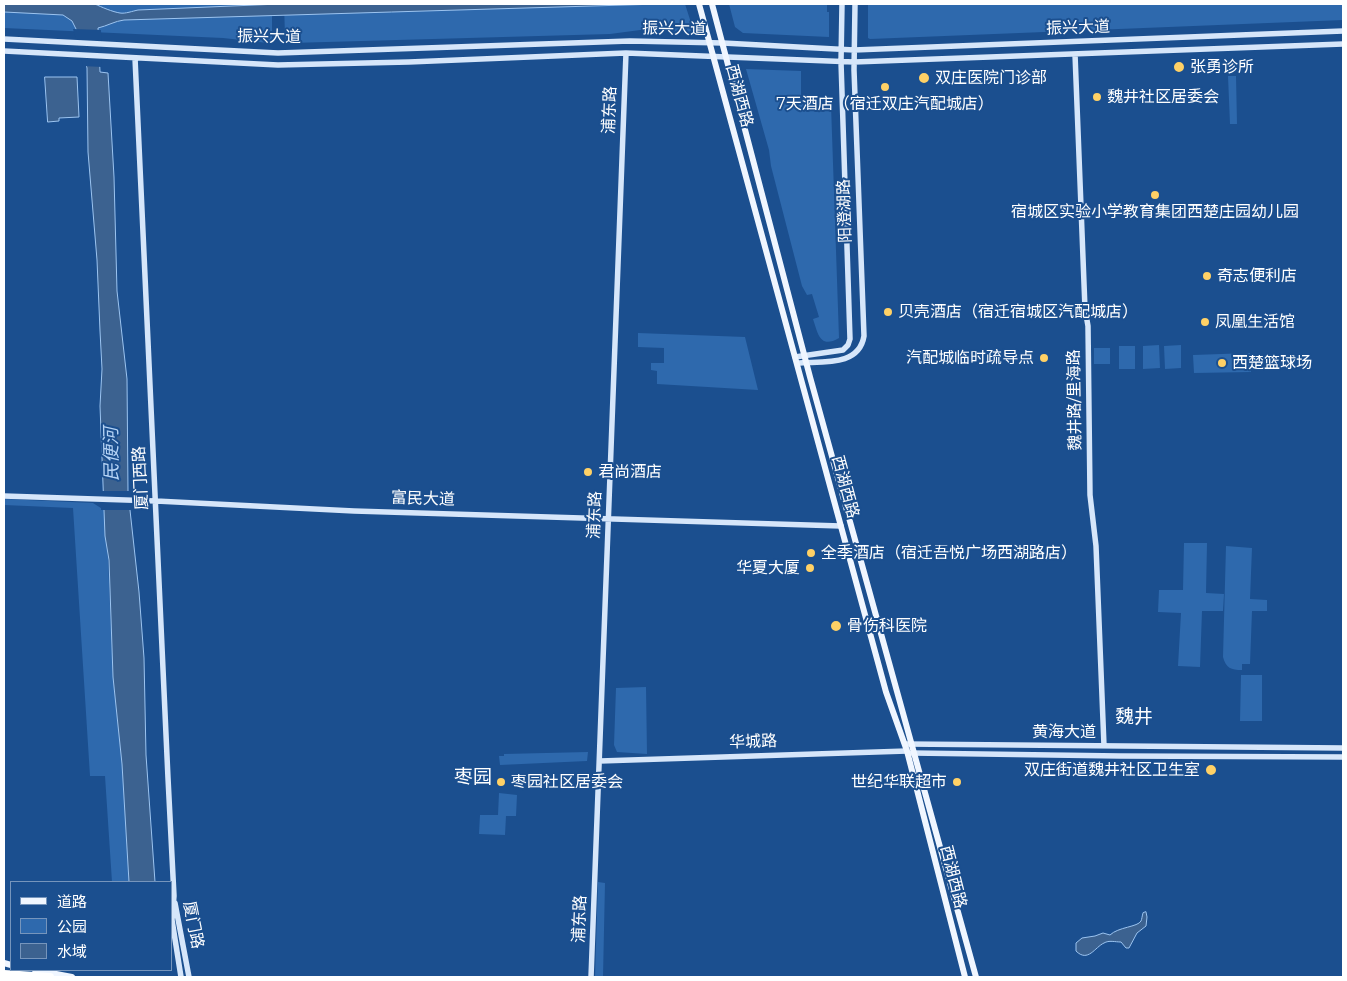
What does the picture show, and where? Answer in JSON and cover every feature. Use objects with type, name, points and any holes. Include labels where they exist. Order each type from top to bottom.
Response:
[{"type":"highway","points":[[4,974],[50,977]]},
{"type":"main road","name":"西湖西路","points":[[712,4],[806,359],[976,977]]},
{"type":"main road","name":"西湖西路","points":[[699,5],[886,692],[906,749],[965,977]]},
{"type":"main road","points":[[40,971],[72,977]]},
{"type":"street","name":"阳澄湖路","points":[[806,359],[843,350],[848,345],[850,339],[841,62],[842,4]]},
{"type":"street","name":"阳澄湖路","points":[[796,360],[851,357],[861,349],[864,336],[854,62],[856,4]]},
{"type":"street","name":"振兴大道","points":[[4,39],[278,52],[630,41],[854,50],[1343,31]]},
{"type":"street","name":"振兴大道","points":[[4,51],[278,64],[409,62],[626,53],[854,62],[1343,44]]},
{"type":"street","name":"浦东路","points":[[591,977],[626,53]]},
{"type":"street","name":"魏井路/里海路","points":[[1075,54],[1085,309],[1088,326],[1090,496],[1096,546],[1104,746]]},
{"type":"street","name":"厦门西路","points":[[135,58],[174,896]]},
{"type":"street","name":"富民大道","points":[[4,496],[156,500],[354,511],[841,526]]},
{"type":"street","name":"黄海大道","points":[[906,749],[913,744],[1343,748]]},
{"type":"street","name":"黄海大道","points":[[906,749],[915,753],[1343,757]]},
{"type":"street","name":"华城路","points":[[600,761],[906,749]]},
{"type":"street","name":"厦门路","points":[[174,896],[172,920],[181,977]]},
{"type":"street","name":"厦门路","points":[[174,896],[189,977]]},
{"type":"green space","points":[[4,4],[272,4],[272,40],[268,43],[223,38],[4,28]]},
{"type":"green space","points":[[284,4],[685,4],[693,29],[689,32],[640,30],[610,34],[291,43],[286,40],[285,36]]},
{"type":"green space","points":[[729,4],[829,4],[829,37],[743,33],[735,27]]},
{"type":"green space","points":[[868,4],[1343,4],[1343,20],[870,39],[868,38]]},
{"type":"green space","points":[[746,69],[801,71],[801,104],[831,105],[839,338],[833,341],[824,341],[818,335],[813,319],[819,317],[812,294],[807,295],[802,286],[771,166],[769,150]]},
{"type":"green space","points":[[1228,76],[1236,76],[1237,124],[1230,124]]},
{"type":"green space","points":[[638,333],[745,337],[758,390],[657,384],[657,371],[651,370],[651,363],[664,363],[664,348],[638,347]]},
{"type":"green space","points":[[1159,345],[1160,368],[1143,369],[1143,346]]},
{"type":"green space","points":[[1181,345],[1181,368],[1165,369],[1164,346]]},
{"type":"green space","points":[[1119,346],[1135,346],[1135,369],[1119,369]]},
{"type":"green space","points":[[1094,348],[1110,348],[1110,364],[1094,364]]},
{"type":"green space","name":"西楚篮球场","points":[[1250,353],[1251,372],[1194,373],[1193,355]]},
{"type":"green space","points":[[4,499],[93,503],[104,510],[113,677],[122,764],[129,881],[112,881],[105,776],[90,776],[73,508],[4,505]]},
{"type":"green space","points":[[1184,543],[1207,543],[1206,593],[1224,594],[1223,611],[1202,611],[1200,667],[1178,666],[1181,613],[1158,612],[1159,590],[1183,590]]},
{"type":"green space","points":[[1226,546],[1252,548],[1250,599],[1267,600],[1267,611],[1252,611],[1250,664],[1242,664],[1242,670],[1230,668],[1223,657]]},
{"type":"green space","points":[[1241,675],[1262,675],[1262,721],[1240,721]]},
{"type":"green space","points":[[646,687],[647,754],[617,752],[614,745],[616,688]]},
{"type":"green space","points":[[588,752],[587,761],[500,765],[499,756],[504,756],[504,754]]},
{"type":"green space","points":[[499,793],[517,795],[516,816],[506,816],[505,835],[479,834],[480,815],[498,815]]},
{"type":"green space","points":[[598,882],[605,883],[603,977],[595,977]]},
{"type":"water","name":"民便河","points":[[4,4],[95,4],[111,11],[127,13],[138,10],[279,4],[659,4],[124,20],[98,28],[100,72],[108,73],[114,177],[117,291],[127,379],[128,492],[144,658],[146,755],[155,881],[129,881],[122,764],[113,677],[109,560],[105,536],[100,406],[102,369],[97,260],[88,152],[87,68],[72,21],[63,15],[4,12]]},
{"type":"water","points":[[45,77],[77,77],[79,117],[59,118],[59,121],[48,122]]},
{"type":"water","points":[[1146,912],[1146,926],[1137,933],[1129,948],[1126,948],[1121,942],[1110,941],[1088,955],[1080,954],[1076,951],[1076,943],[1082,938],[1103,933],[1110,935],[1118,930],[1136,925],[1141,921],[1143,913]]},
{"type":"pier","points":[[827,4],[867,4],[867,12],[827,12]]},
{"type":"pier","points":[[73,29],[101,30],[102,67],[83,66]]},
{"type":"pier","points":[[101,491],[131,491],[132,510],[101,510]]},
{"type":"place","name":"张勇诊所","points":[[1179,67]]},
{"type":"place","name":"双庄医院门诊部","points":[[924,78]]},
{"type":"place","name":"7天酒店（宿迁双庄汽配城店）","points":[[885,87]]},
{"type":"place","name":"魏井社区居委会","points":[[1097,97]]},
{"type":"place","name":"宿城区实验小学教育集团西楚庄园幼儿园","points":[[1155,195]]},
{"type":"place","name":"奇志便利店","points":[[1207,276]]},
{"type":"place","name":"贝壳酒店（宿迁宿城区汽配城店）","points":[[888,312]]},
{"type":"place","name":"凤凰生活馆","points":[[1205,322]]},
{"type":"place","name":"汽配城临时疏导点","points":[[1044,358]]},
{"type":"place","name":"西楚篮球场","points":[[1222,363]]},
{"type":"place","name":"君尚酒店","points":[[588,472]]},
{"type":"place","name":"全季酒店（宿迁吾悦广场西湖路店）","points":[[811,553]]},
{"type":"place","name":"华夏大厦","points":[[810,568]]},
{"type":"place","name":"骨伤科医院","points":[[836,626]]},
{"type":"place","name":"双庄街道魏井社区卫生室","points":[[1211,770]]},
{"type":"place","name":"枣园社区居委会","points":[[501,782]]},
{"type":"place","name":"世纪华联超市","points":[[957,782]]},
{"type":"district","name":"魏井","points":[[1134,717]]},
{"type":"district","name":"枣园","points":[[473,777]]}]
